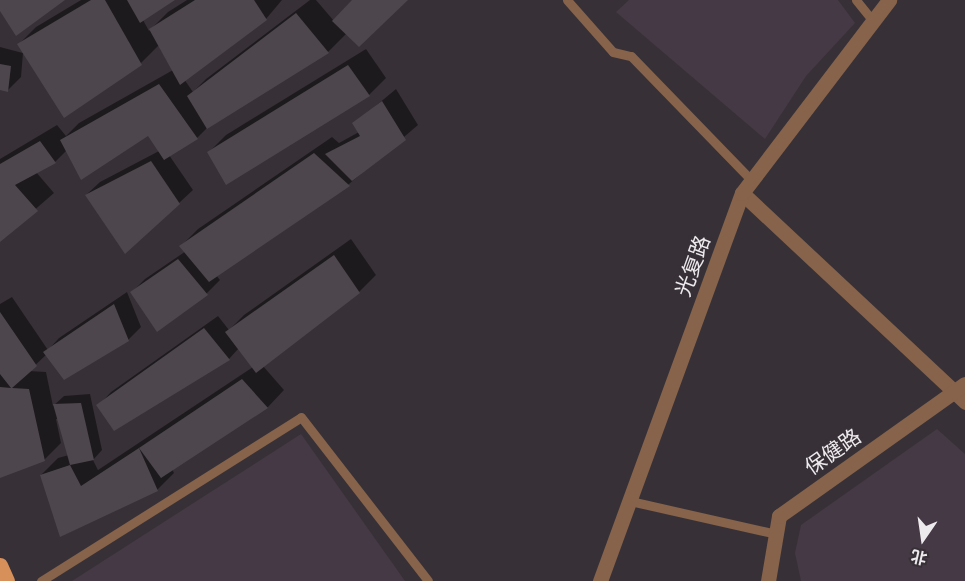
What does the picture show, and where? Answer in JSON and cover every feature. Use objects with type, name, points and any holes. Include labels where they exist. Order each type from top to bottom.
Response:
[{"type":"main road","points":[[0,565],[7,581]]},
{"type":"street","name":"光复路","points":[[600,581],[742,193],[889,0]]},
{"type":"street","points":[[742,193],[962,392]]},
{"type":"street","name":"保健路","points":[[768,581],[779,516],[962,392]]},
{"type":"lane","points":[[567,0],[613,52],[631,56],[752,181]]},
{"type":"lane","points":[[856,0],[873,21]]},
{"type":"lane","points":[[41,581],[301,417],[428,581]]},
{"type":"lane","points":[[630,501],[776,534]]},
{"type":"shaded area","points":[[629,0],[838,0],[855,23],[806,76],[765,139],[616,12]]},
{"type":"shaded area","points":[[937,429],[965,454],[965,581],[801,581],[795,553],[801,525]]},
{"type":"shaded area","points":[[301,434],[405,581],[72,581]]},
{"type":"building","points":[[0,0],[65,0],[16,36],[0,11]]},
{"type":"building","points":[[91,0],[105,0],[142,65],[64,118],[17,44]]},
{"type":"building","points":[[127,0],[175,0],[140,23]]},
{"type":"building","points":[[195,0],[254,0],[267,20],[180,85],[149,29]]},
{"type":"building","points":[[352,0],[408,0],[359,47],[332,21]]},
{"type":"building","points":[[296,13],[329,53],[207,129],[187,96]]},
{"type":"building","points":[[0,64],[11,66],[8,92],[0,90]]},
{"type":"building","points":[[348,65],[370,96],[226,185],[207,152]]},
{"type":"building","points":[[159,84],[198,139],[164,160],[148,136],[81,180],[60,140]]},
{"type":"building","points":[[382,101],[406,140],[352,181],[325,154],[360,136],[352,123]]},
{"type":"building","points":[[40,141],[56,163],[15,185],[38,211],[0,242],[0,164]]},
{"type":"building","points":[[314,153],[350,186],[209,282],[179,246]]},
{"type":"building","points":[[151,161],[180,204],[125,254],[85,195]]},
{"type":"building","points":[[334,255],[360,293],[256,373],[225,332]]},
{"type":"building","points":[[178,259],[208,295],[157,332],[130,292]]},
{"type":"building","points":[[114,304],[129,341],[64,380],[43,352]]},
{"type":"building","points":[[0,312],[37,366],[12,388],[29,389],[45,461],[0,478],[0,387],[11,388],[0,374]]},
{"type":"building","points":[[204,328],[230,360],[114,431],[96,405]]},
{"type":"building","points":[[242,379],[268,408],[161,478],[139,448]]},
{"type":"building","points":[[81,403],[94,460],[70,465],[53,404]]},
{"type":"building","points":[[139,448],[158,491],[60,537],[40,475],[70,465],[81,486]]}]
